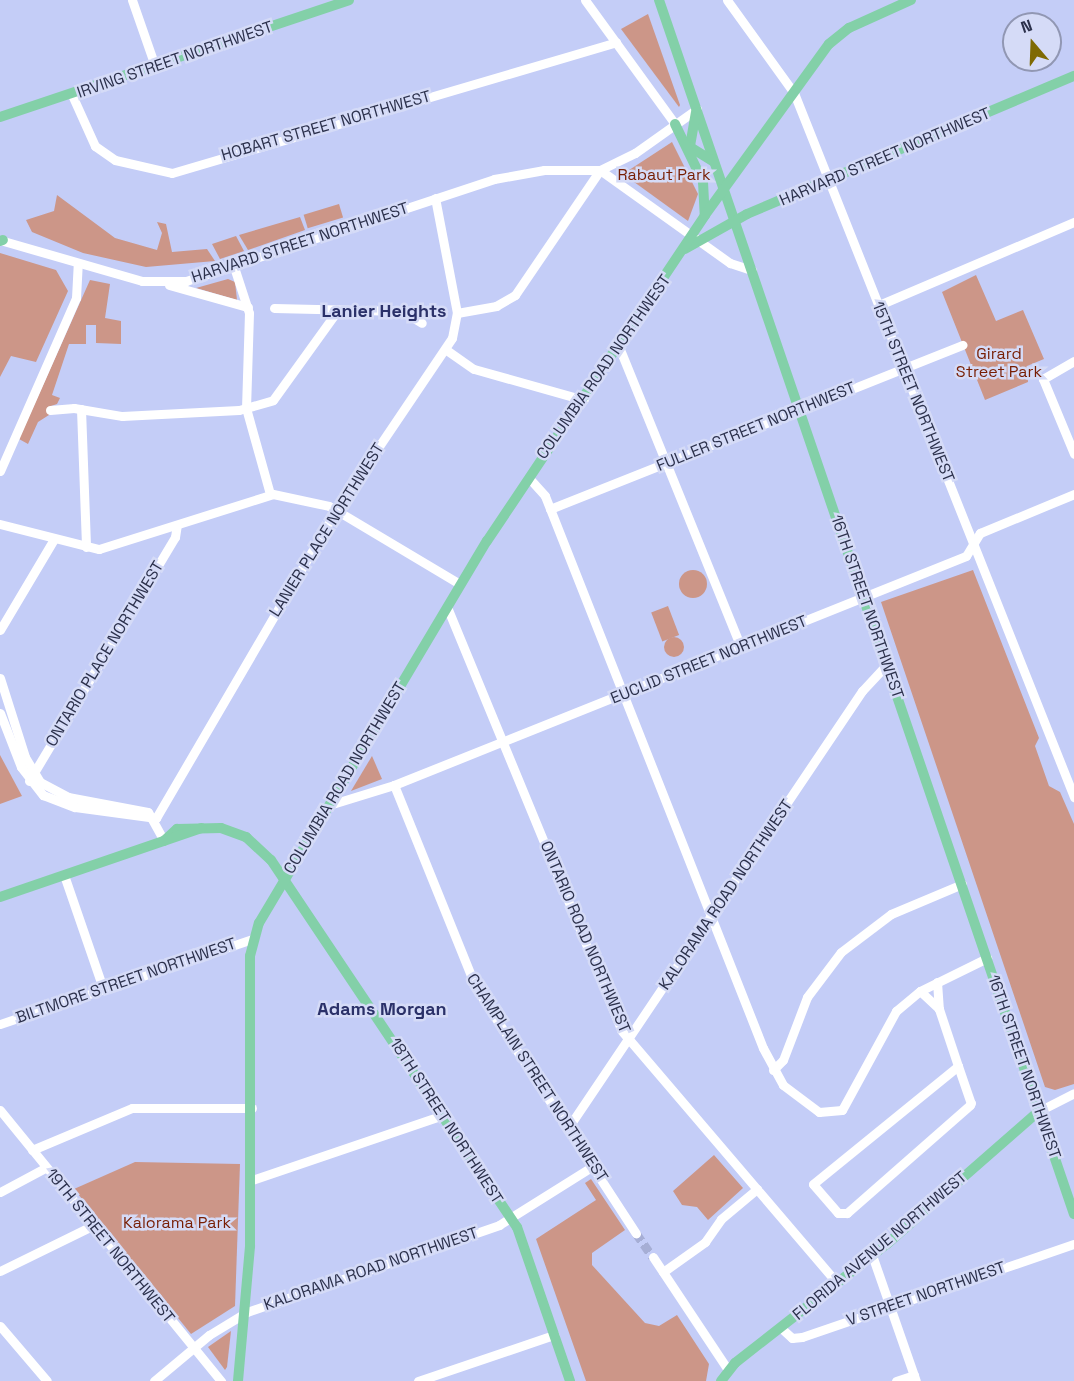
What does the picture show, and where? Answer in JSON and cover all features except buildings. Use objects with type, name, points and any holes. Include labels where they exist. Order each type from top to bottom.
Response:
[{"type":"main road","name":"IRVING STREET NORTHWEST","points":[[0,117],[72,95],[349,0]]},
{"type":"main road","name":"16TH STREET NORTHWEST","points":[[659,0],[1074,1214]]},
{"type":"main road","points":[[695,239],[705,215],[839,35],[911,0]]},
{"type":"main road","name":"HARVARD STREET NORTHWEST","points":[[695,239],[1074,76]]},
{"type":"main road","points":[[690,147],[697,109]]},
{"type":"main road","points":[[675,124],[690,147],[705,188],[705,215]]},
{"type":"main road","points":[[690,147],[715,162]]},
{"type":"main road","name":"COLUMBIA ROAD NORTHWEST","points":[[238,1381],[247,1312],[252,1180],[253,939],[285,879],[460,584],[529,477],[685,249],[695,239]]},
{"type":"main road","name":"18TH STREET NORTHWEST","points":[[164,841],[202,828],[226,829],[246,837],[285,879],[511,1219],[570,1381]]},
{"type":"main road","points":[[0,897],[164,841]]},
{"type":"main road","name":"FLORIDA AVENUE NORTHWEST","points":[[721,1381],[728,1370],[872,1255],[1039,1111]]},
{"type":"street","points":[[132,0],[155,66]]},
{"type":"street","points":[[585,0],[675,124]]},
{"type":"street","name":"15TH STREET NORTHWEST","points":[[727,0],[794,93],[973,544],[1071,778],[1074,797]]},
{"type":"street","name":"HOBART STREET NORTHWEST","points":[[72,95],[95,146],[115,160],[172,173],[616,42]]},
{"type":"street","name":"HARVARD STREET NORTHWEST","points":[[1,240],[78,265],[166,284],[234,267],[435,198],[521,173],[600,170],[697,109]]},
{"type":"street","points":[[457,313],[496,306],[515,295],[600,170],[740,270],[752,270]]},
{"type":"street","name":"LANIER PLACE NORTHWEST","points":[[156,819],[336,510],[445,349],[457,313],[435,198]]},
{"type":"street","points":[[879,305],[1074,222]]},
{"type":"street","points":[[0,471],[76,298],[78,265]]},
{"type":"street","points":[[234,267],[248,307],[246,408],[270,494]]},
{"type":"street","points":[[166,284],[248,307]]},
{"type":"street","points":[[274,308],[402,311],[422,323]]},
{"type":"street","points":[[50,410],[81,409],[122,416],[246,408],[276,399],[338,310]]},
{"type":"street","name":"FULLER STREET NORTHWEST","points":[[550,509],[963,345]]},
{"type":"street","points":[[619,347],[668,462],[741,647]]},
{"type":"street","points":[[445,349],[474,369],[584,399]]},
{"type":"street","points":[[1074,361],[1046,373],[1044,381],[1074,454]]},
{"type":"street","points":[[81,409],[86,547]]},
{"type":"street","points":[[529,477],[550,509],[773,1071],[807,1106],[822,1113],[838,1112],[853,1096],[890,1018],[920,991],[987,958]]},
{"type":"street","points":[[0,524],[86,547],[118,545],[270,494],[336,510],[460,584]]},
{"type":"street","name":"EUCLID STREET NORTHWEST","points":[[329,805],[394,785],[966,556],[981,533],[1074,494]]},
{"type":"street","name":"ONTARIO PLACE NORTHWEST","points":[[31,777],[175,537],[177,525]]},
{"type":"street","points":[[0,630],[54,539]]},
{"type":"street","name":"ONTARIO ROAD NORTHWEST","points":[[447,607],[505,741],[628,1041],[837,1283]]},
{"type":"street","name":"KALORAMA ROAD NORTHWEST","points":[[568,1128],[862,691],[887,664]]},
{"type":"street","points":[[0,678],[4,701],[31,777]]},
{"type":"street","points":[[0,713],[31,777],[57,794],[148,812],[156,819],[164,841]]},
{"type":"street","name":"CHAMPLAIN STREET NORTHWEST","points":[[394,785],[476,988],[636,1233]]},
{"type":"street","points":[[64,875],[103,988]]},
{"type":"street","points":[[773,1071],[783,1060],[807,997],[841,952],[891,914],[962,884]]},
{"type":"street","name":"BILTMORE STREET NORTHWEST","points":[[0,1024],[253,939]]},
{"type":"street","points":[[937,982],[939,1009],[958,1066],[970,1105],[847,1213],[838,1213],[813,1184],[958,1066]]},
{"type":"street","points":[[920,991],[939,1009]]},
{"type":"street","points":[[1039,1111],[1074,1093]]},
{"type":"street","points":[[32,1150],[132,1108],[252,1108]]},
{"type":"street","name":"19TH STREET NORTHWEST","points":[[0,1110],[92,1226],[221,1381]]},
{"type":"street","points":[[252,1180],[443,1115]]},
{"type":"street","name":"KALORAMA ROAD NORTHWEST","points":[[154,1381],[193,1348],[247,1312],[511,1219],[593,1166]]},
{"type":"street","points":[[0,1192],[45,1168]]},
{"type":"street","points":[[663,1272],[705,1242],[721,1219],[757,1189]]},
{"type":"street","points":[[0,1271],[92,1226]]},
{"type":"street","name":"V STREET NORTHWEST","points":[[781,1328],[798,1338],[1074,1244]]},
{"type":"street","points":[[872,1255],[915,1378],[896,1381]]},
{"type":"street","points":[[653,1257],[728,1370]]},
{"type":"street","points":[[0,1326],[47,1381]]},
{"type":"street","points":[[418,1381],[554,1335]]},
{"type":"green space","points":[[648,14],[680,105],[679,107],[621,29]]},
{"type":"green space","name":"Rabaut Park","points":[[672,142],[698,194],[688,221],[623,174]]},
{"type":"green space","points":[[57,195],[115,238],[157,250],[162,233],[157,222],[166,224],[172,252],[207,249],[215,261],[146,267],[83,253],[32,232],[26,220],[54,211]]},
{"type":"green space","points":[[339,204],[343,217],[308,228],[304,215]]},
{"type":"green space","points":[[300,217],[305,230],[248,250],[239,235]]},
{"type":"green space","points":[[236,236],[244,251],[220,259],[212,244]]},
{"type":"green space","points":[[0,253],[56,270],[68,291],[36,362],[11,356],[0,377]]},
{"type":"green space","name":"Girard Street Park","points":[[976,275],[996,321],[1023,310],[1044,359],[1027,366],[1028,382],[985,400],[942,292]]},
{"type":"green space","points":[[228,279],[235,282],[237,300],[196,288]]},
{"type":"green space","points":[[90,280],[110,284],[105,318],[121,321],[121,344],[96,343],[96,325],[86,325],[86,344],[69,344],[52,395],[60,398],[57,404],[48,407],[49,415],[38,422],[28,444],[19,439]]},
{"type":"green space","points":[[693,570],[703,574],[707,584],[703,594],[693,598],[683,594],[679,584],[683,574]]},
{"type":"green space","points":[[973,570],[1039,738],[1035,746],[1049,786],[1060,792],[1074,824],[1074,1084],[1055,1090],[1045,1087],[881,602]]},
{"type":"green space","points":[[668,606],[679,635],[662,641],[651,612]]},
{"type":"green space","points":[[674,637],[681,640],[684,647],[681,654],[674,657],[667,654],[664,647],[667,640]]},
{"type":"green space","points":[[0,755],[22,796],[0,804]]},
{"type":"green space","points":[[372,756],[382,779],[351,791]]},
{"type":"green space","points":[[714,1155],[743,1188],[708,1220],[697,1207],[682,1205],[673,1191]]},
{"type":"green space","name":"Kalorama Park","points":[[135,1162],[240,1164],[235,1306],[191,1334],[74,1189]]},
{"type":"green space","points":[[591,1179],[625,1230],[592,1253],[592,1265],[645,1323],[659,1326],[677,1315],[709,1364],[706,1381],[586,1381],[536,1239],[596,1200],[585,1183]]},
{"type":"green space","points":[[231,1331],[227,1367],[225,1370],[208,1347]]},
{"type":"tunnel","points":[[636,1233],[653,1257]]},
{"type":"district","name":"Lanier Heights","points":[[384,311]]},
{"type":"district","name":"Adams Morgan","points":[[382,1009]]}]
